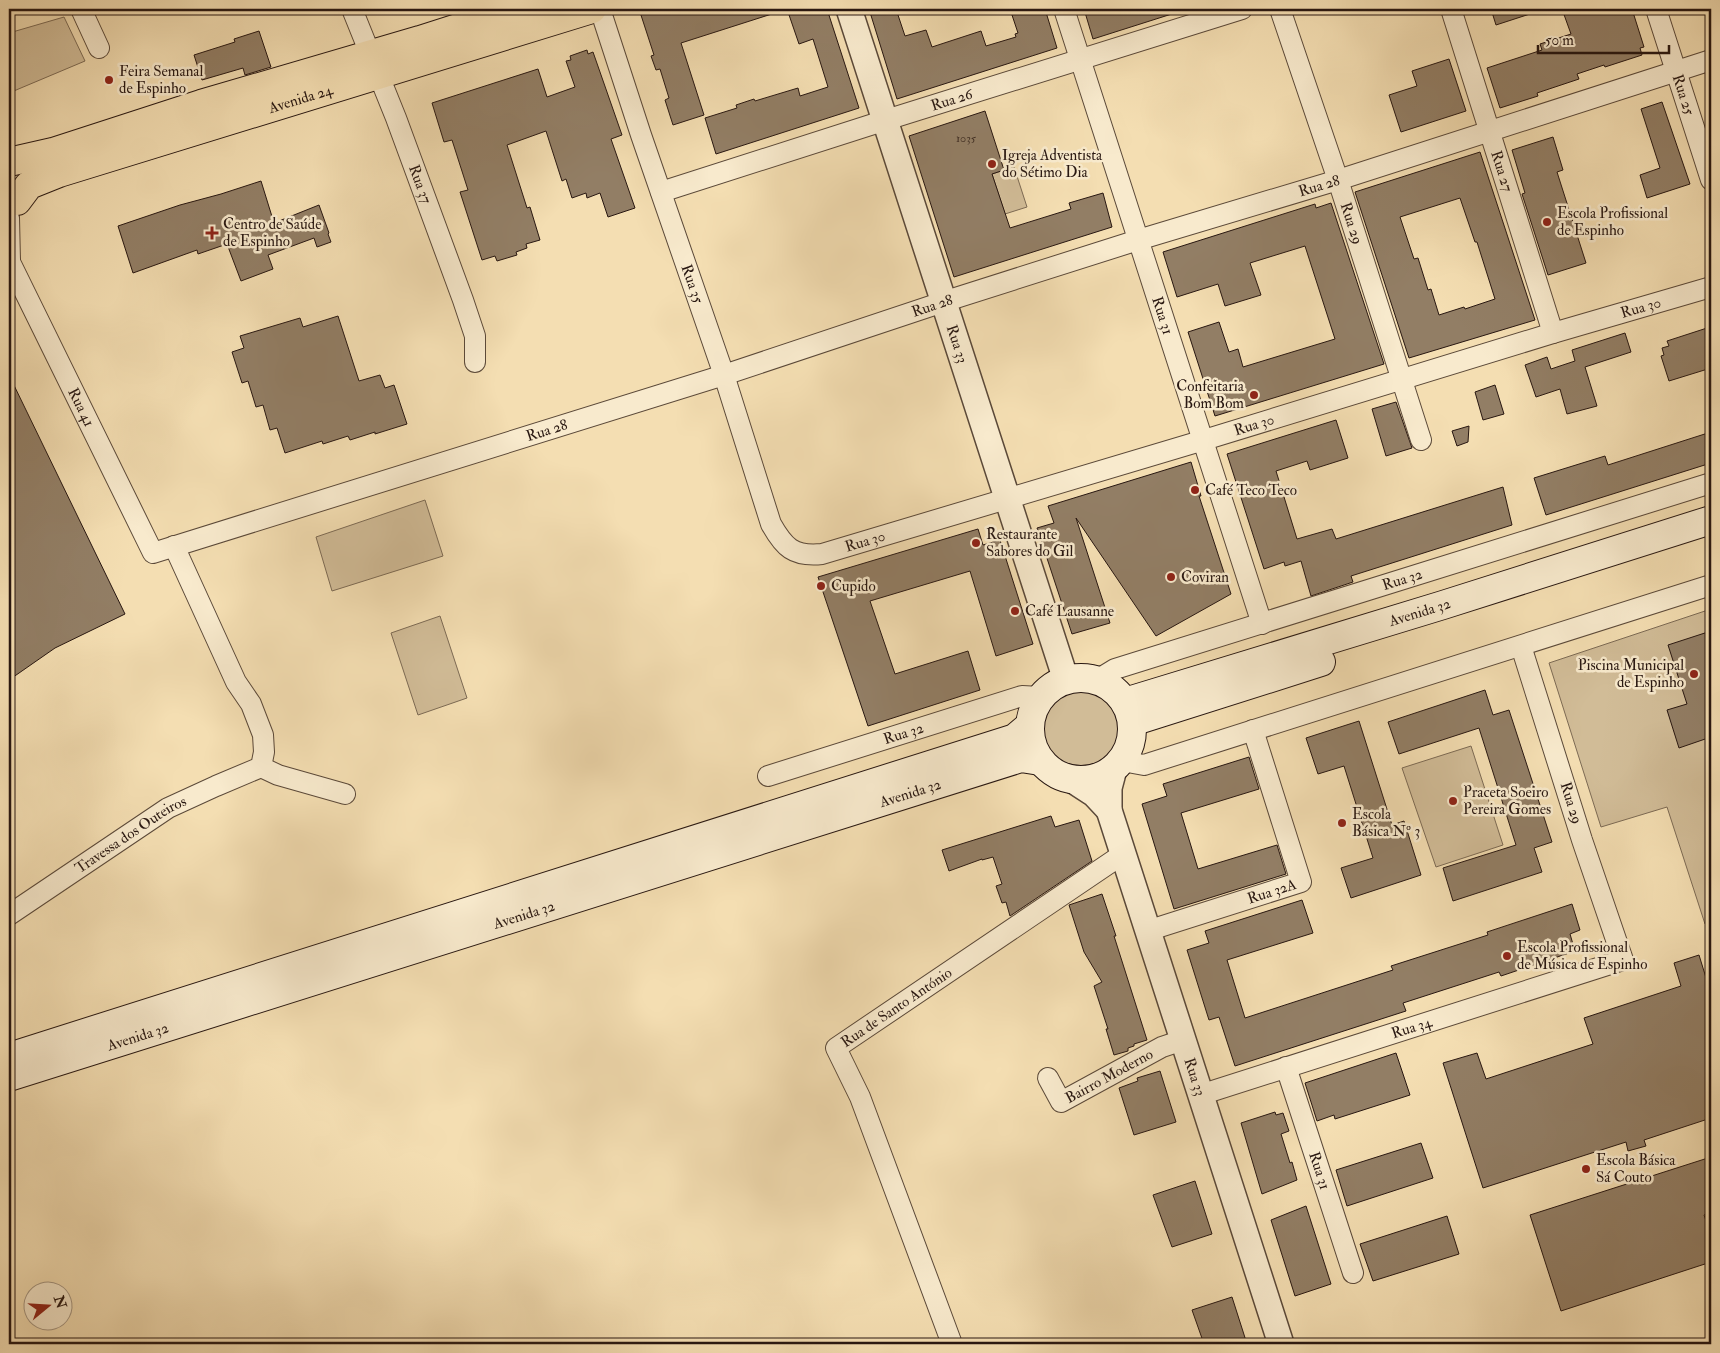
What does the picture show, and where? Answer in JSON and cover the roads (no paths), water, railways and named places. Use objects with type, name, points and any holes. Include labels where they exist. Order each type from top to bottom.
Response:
[{"type":"main road","name":"Avenida 24","points":[[13,210],[29,186],[59,173],[374,65],[517,9]]},
{"type":"main road","name":"Avenida 24","points":[[9,162],[52,152],[210,102],[374,65],[592,9]]},
{"type":"main road","points":[[9,172],[15,182],[13,210]]},
{"type":"main road","name":"Avenida 32","points":[[1128,712],[1443,605],[1711,520]]},
{"type":"main road","name":"Avenida 32","points":[[1128,712],[1711,539]]},
{"type":"main road","points":[[1080,678],[1097,680],[1108,685],[1118,693],[1128,712],[1132,736],[1129,749],[1118,765],[1102,776],[1087,781],[1074,781],[1062,778],[1050,771],[1040,761],[1034,750],[1029,726],[1032,711],[1040,697],[1050,687],[1066,680],[1080,678]]},
{"type":"main road","name":"Avenida 32","points":[[9,1057],[1015,738],[1029,726]]},
{"type":"main road","name":"Avenida 32","points":[[9,1077],[1020,758],[1040,761]]},
{"type":"street","points":[[81,9],[99,48]]},
{"type":"street","name":"Rua 37","points":[[352,9],[432,214],[475,336],[475,362]]},
{"type":"street","name":"Rua 35","points":[[600,9],[724,375],[771,524],[782,542],[795,552]]},
{"type":"street","name":"Rua 33","points":[[849,9],[1066,680]]},
{"type":"street","name":"Rua 31","points":[[1064,9],[1262,624]]},
{"type":"street","name":"Rua 26","points":[[661,192],[1242,9]]},
{"type":"street","name":"Rua 29","points":[[1280,9],[1338,180],[1421,440]]},
{"type":"street","name":"Rua 27","points":[[1451,9],[1553,333]]},
{"type":"street","name":"Rua 25","points":[[1656,9],[1711,180]]},
{"type":"street","name":"Rua 28","points":[[153,553],[724,375],[1138,240],[1338,180],[1711,60]]},
{"type":"street","name":"Rua 41","points":[[13,210],[10,260],[153,553]]},
{"type":"street","name":"Rua 30","points":[[795,552],[810,555],[822,554],[1711,287]]},
{"type":"street","name":"Rua 32","points":[[1097,680],[1115,669],[1711,483]]},
{"type":"street","points":[[174,546],[236,682],[251,704],[263,735],[264,752],[262,767],[278,775],[345,794]]},
{"type":"street","points":[[1118,765],[1144,765],[1711,586]]},
{"type":"street","name":"Rua 29","points":[[1522,646],[1582,840],[1623,960]]},
{"type":"street","name":"Rua 32","points":[[768,776],[1022,696],[1040,697]]},
{"type":"street","name":"Rua 32A","points":[[1147,931],[1301,882],[1253,730]]},
{"type":"street","name":"Rua 33","points":[[1118,765],[1109,788],[1109,810],[1281,1344]]},
{"type":"street","name":"Travessa dos Outeiros","points":[[9,915],[168,808],[262,767]]},
{"type":"street","name":"Rua 33","points":[[1074,781],[1094,794],[1109,810]]},
{"type":"street","name":"Rua de Santo António","points":[[952,1344],[860,1098],[836,1048],[1123,854]]},
{"type":"street","name":"Rua 34","points":[[1200,1095],[1623,960]]},
{"type":"street","name":"Bairro Moderno","points":[[1048,1078],[1062,1102],[1162,1047],[1182,1040]]},
{"type":"street","name":"Rua 31","points":[[1286,1067],[1353,1273]]},
{"type":"place","name":"Feira Semanal de Espinho","points":[[109,80]]},
{"type":"place","name":"Igreja Adventista do Sétimo Dia","points":[[992,164]]},
{"type":"place","name":"Escola Profissional de Espinho","points":[[1547,222]]},
{"type":"place","name":"Centro de Saúde de Espinho","points":[[212,233]]},
{"type":"place","name":"Confeitaria Bom Bom","points":[[1254,395]]},
{"type":"place","name":"Café Teco Teco","points":[[1195,490]]},
{"type":"place","name":"Restaurante Sabores do Gil","points":[[976,543]]},
{"type":"place","name":"Coviran","points":[[1171,577]]},
{"type":"place","name":"Cupido","points":[[821,586]]},
{"type":"place","name":"Café Lausanne","points":[[1015,611]]},
{"type":"place","name":"Piscina Municipal de Espinho","points":[[1694,674]]},
{"type":"place","name":"Praceta Soeiro Pereira Gomes","points":[[1453,801]]},
{"type":"place","name":"Escola Básica Nº 3","points":[[1342,823]]},
{"type":"place","name":"Escola Profissional de Música de Espinho","points":[[1507,956]]},
{"type":"place","name":"Escola Básica Sá Couto","points":[[1586,1169]]}]
